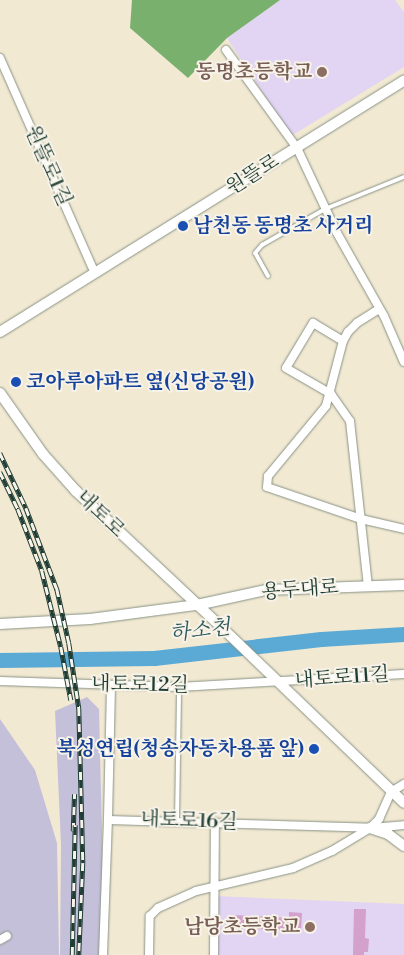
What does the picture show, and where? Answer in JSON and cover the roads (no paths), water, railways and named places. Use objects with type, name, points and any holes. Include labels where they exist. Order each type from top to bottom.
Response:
[{"type":"street","points":[[226,50],[297,148],[325,209],[379,309],[404,362]]},
{"type":"street","name":"원뜰로1길","points":[[0,58],[95,273]]},
{"type":"street","name":"원뜰로","points":[[0,332],[404,81]]},
{"type":"street","points":[[379,309],[357,323],[343,341],[331,394],[326,406],[268,476],[267,487],[361,519],[404,530]]},
{"type":"street","points":[[343,341],[313,323],[286,368],[331,394],[350,421],[368,586]]},
{"type":"street","name":"내토로","points":[[0,393],[57,471],[276,680]]},
{"type":"street","name":"용두대로","points":[[0,624],[90,619],[197,605],[266,590],[404,585]]},
{"type":"street","name":"내토로11길","points":[[276,680],[404,674]]},
{"type":"street","points":[[276,680],[404,803]]},
{"type":"street","name":"내토로12길","points":[[0,681],[179,688],[276,680]]},
{"type":"street","points":[[103,955],[111,686]]},
{"type":"street","points":[[149,955],[149,925],[153,912],[181,897],[214,886],[293,868],[332,851],[370,828],[379,819],[391,792],[404,784]]},
{"type":"street","name":"내토로16길","points":[[108,820],[370,828],[404,826]]},
{"type":"street","points":[[214,955],[215,822]]},
{"type":"street","points":[[370,828],[388,834],[404,846]]},
{"type":"lane","points":[[268,276],[258,261],[255,253],[257,249],[325,209],[404,177]]},
{"type":"lane","points":[[177,821],[179,688]]},
{"type":"waterway","name":"하소천","points":[[0,660],[154,658],[321,639],[404,634]]},
{"type":"railway","points":[[0,453],[26,508],[57,589],[69,643],[79,708],[83,863],[79,955]]},
{"type":"railway","points":[[0,472],[18,509],[42,571],[61,647],[71,700]]},
{"type":"railway","points":[[73,831],[74,794]]},
{"type":"railway","points":[[72,955],[75,825]]},
{"type":"place","name":"동명초등학교","points":[[322,72]]},
{"type":"place","name":"남천동 동명초 사거리","points":[[183,226]]},
{"type":"place","name":"코아루아파트 옆(신당공원)","points":[[16,382]]},
{"type":"place","name":"북성연립(청송자동차용품 앞)","points":[[314,749]]},
{"type":"place","name":"남당초등학교","points":[[310,927]]}]
